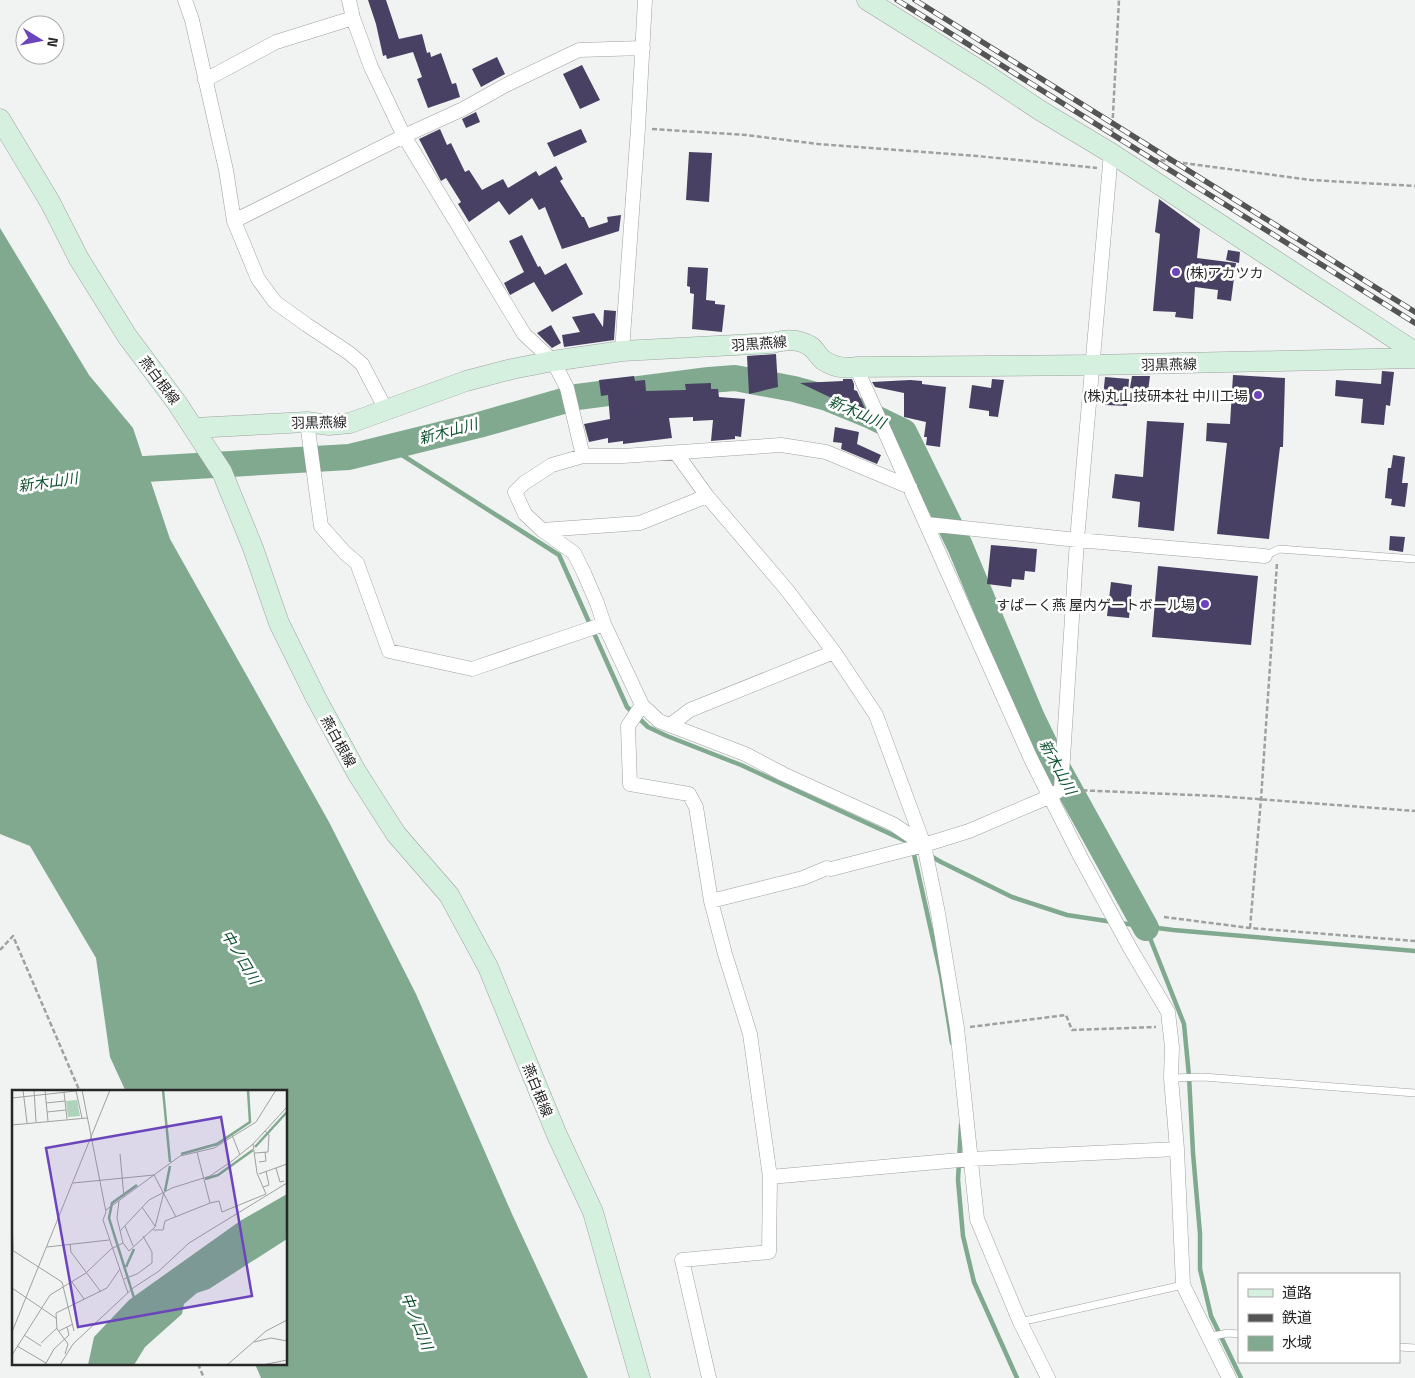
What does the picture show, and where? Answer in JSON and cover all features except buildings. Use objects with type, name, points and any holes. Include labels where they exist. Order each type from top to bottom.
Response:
[{"type":"main road","points":[[867,0],[990,76],[1109,161],[1415,352]]},
{"type":"main road","name":"燕白根線","points":[[0,119],[50,202],[79,259],[127,336],[177,403],[222,472],[253,548],[279,623],[316,698],[357,773],[396,834],[449,894],[488,967],[556,1135],[594,1212],[640,1378]]},
{"type":"main road","name":"羽黒燕線","points":[[193,428],[307,422],[330,425],[350,423],[466,381],[553,361],[622,352],[797,340],[812,346],[822,360],[844,369],[1415,358]]},
{"type":"street","points":[[185,0],[192,20],[226,170],[234,221],[258,279],[275,302],[362,364],[386,410]]},
{"type":"street","points":[[349,0],[353,18],[371,67],[404,136],[524,334],[553,361],[567,388],[583,456]]},
{"type":"street","points":[[622,352],[645,0]]},
{"type":"street","points":[[205,80],[276,42],[353,18]]},
{"type":"street","points":[[234,221],[579,50],[643,48]]},
{"type":"street","points":[[1056,792],[1109,161]]},
{"type":"street","points":[[856,368],[928,524],[1032,759],[1056,792],[1080,856],[1130,948],[1168,1012],[1172,1047],[1171,1078],[1177,1149],[1183,1285],[1229,1378]]},
{"type":"street","points":[[307,422],[321,526],[344,553],[357,563],[389,651],[472,669],[604,624]]},
{"type":"street","points":[[910,487],[826,452],[781,445],[676,453],[583,456],[552,466],[524,483],[515,492],[524,514],[542,530],[574,553],[597,603],[604,624],[642,705],[659,721],[745,754],[783,774],[893,824],[924,845]]},
{"type":"street","points":[[676,453],[707,496],[787,590],[834,652],[876,714],[924,845],[938,912],[957,1028],[977,1220],[1020,1322],[1048,1378]]},
{"type":"street","points":[[542,530],[640,523],[707,496]]},
{"type":"street","points":[[928,524],[1077,540],[1269,554]]},
{"type":"street","points":[[670,726],[690,710],[834,652]]},
{"type":"street","points":[[642,705],[628,726],[630,784],[689,794],[696,807],[711,901],[750,1034],[770,1177],[769,1252],[682,1260],[709,1378]]},
{"type":"street","points":[[711,901],[804,878],[827,868],[831,869],[924,845],[969,831],[1056,792]]},
{"type":"street","points":[[770,1177],[971,1159],[1177,1149]]},
{"type":"lane","points":[[1269,554],[1279,550],[1415,559]]},
{"type":"lane","points":[[1171,1078],[1203,1077],[1415,1093]]},
{"type":"lane","points":[[1020,1322],[1183,1285]]},
{"type":"lane","points":[[1209,1337],[1228,1333],[1238,1334]]},
{"type":"lane","points":[[1400,1346],[1415,1348]]},
{"type":"path","points":[[638,128],[746,135],[818,144],[978,156],[1109,161],[1120,0]]},
{"type":"path","points":[[1149,158],[1311,180],[1415,186]]},
{"type":"path","points":[[1250,928],[1277,563],[1269,554]]},
{"type":"path","points":[[1056,792],[1261,799],[1415,811]]},
{"type":"path","points":[[1164,917],[1250,928],[1415,941]]},
{"type":"path","points":[[0,950],[13,936],[79,1090]]},
{"type":"path","points":[[957,1028],[1066,1015],[1072,1030],[1170,1026]]},
{"type":"path","points":[[199,1366],[204,1378]]},
{"type":"water","name":"中ノ口川","points":[[0,228],[89,375],[133,428],[170,539],[329,822],[416,994],[512,1214],[588,1378],[261,1378],[256,1366],[288,1366],[288,1090],[125,1090],[110,1057],[96,958],[30,846],[0,834]]},
{"type":"waterway","name":"新木山川","points":[[111,473],[145,469],[349,457],[479,425],[577,397],[735,378],[794,389],[827,398],[871,416],[904,432],[960,546],[1046,747],[1146,928]]},
{"type":"waterway","points":[[391,448],[559,555],[627,707],[648,727],[741,765],[910,843]]},
{"type":"waterway","points":[[913,850],[941,975],[952,1043]]},
{"type":"waterway","points":[[929,855],[1012,897],[1067,915],[1113,922]]},
{"type":"waterway","name":"新木山川","points":[[1120,923],[1173,930],[1415,951]]},
{"type":"waterway","points":[[1146,928],[1184,1024],[1200,1234],[1200,1269],[1211,1316],[1241,1378]]},
{"type":"waterway","points":[[961,1125],[958,1180],[963,1236],[974,1282],[1017,1378]]},
{"type":"railway","points":[[897,0],[1415,323]]},
{"type":"railway","points":[[915,0],[1415,312]]},
{"type":"place","name":"(株)アカツカ","points":[[1176,272]]},
{"type":"place","name":"(株)丸山技研本社 中川工場","points":[[1258,395]]},
{"type":"place","name":"すぱーく燕 屋内ゲートボール場","points":[[1205,604]]}]
